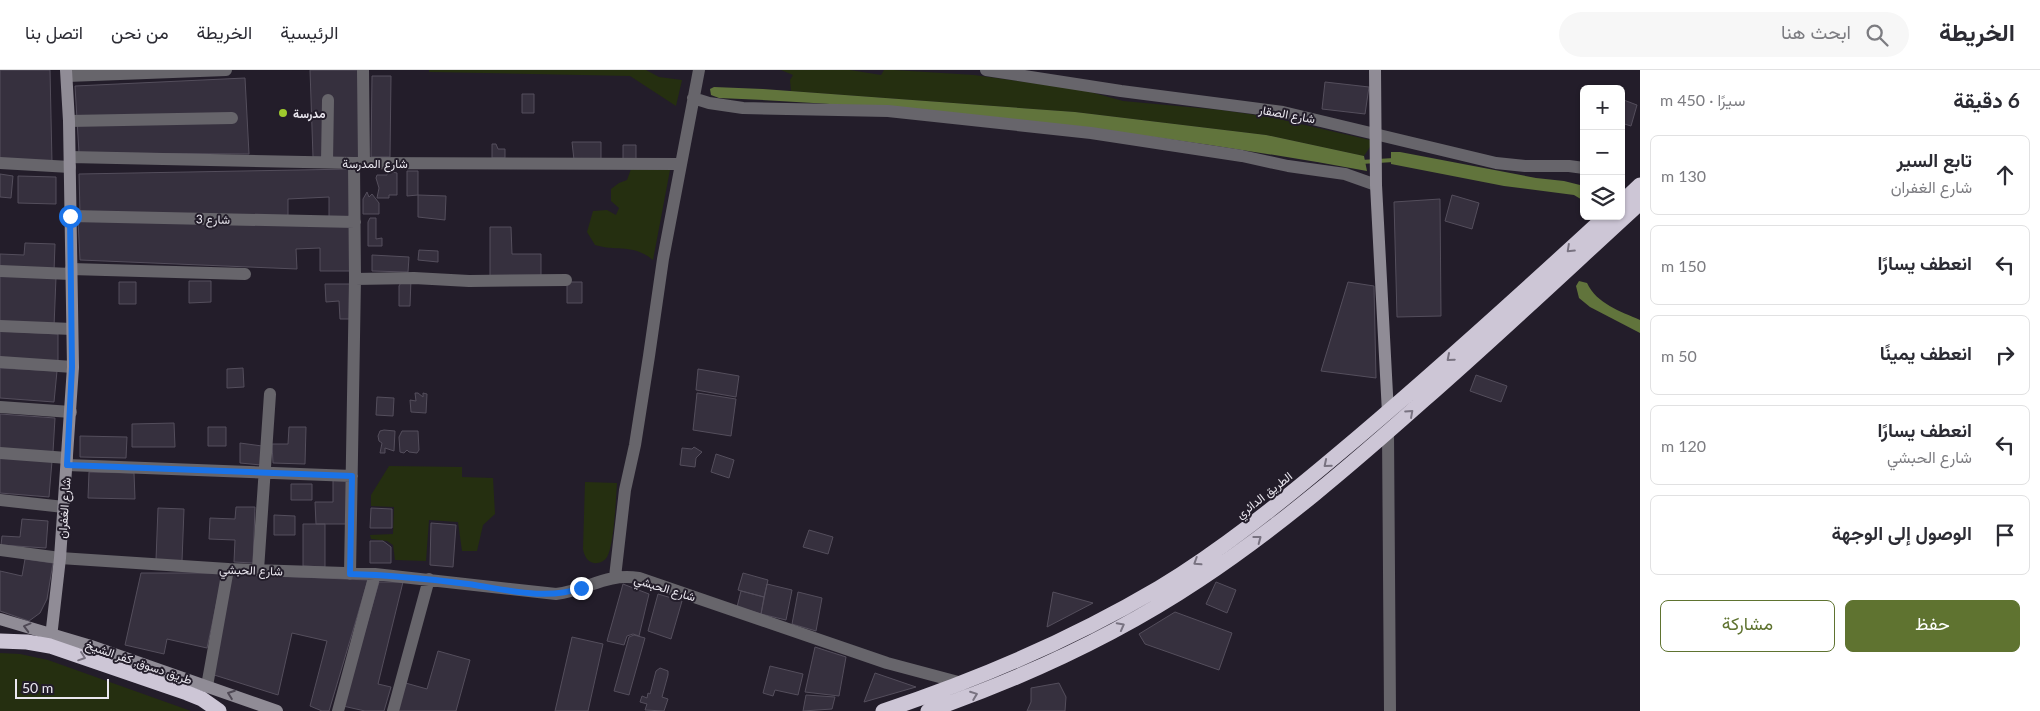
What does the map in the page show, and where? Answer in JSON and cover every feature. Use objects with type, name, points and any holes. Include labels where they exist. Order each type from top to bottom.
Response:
[{"type":"highway","points":[[1625,198],[1640,185]]},
{"type":"highway","points":[[928,711],[974,695],[1032,671],[1088,644],[1144,614],[1197,582],[1249,546],[1299,508],[1388,432],[1502,331],[1640,204]]},
{"type":"highway","name":"الطريق الدائري","points":[[883,711],[1030,656],[1096,623],[1160,587],[1222,547],[1280,503],[1388,413],[1602,220]]},
{"type":"highway","points":[[0,642],[51,640],[202,699],[218,711]]},
{"type":"street","points":[[67,73],[226,70]]},
{"type":"street","points":[[350,574],[355,222],[363,70]]},
{"type":"street","points":[[615,577],[625,490],[635,445],[662,259],[698,70]]},
{"type":"street","name":"شارع الصقار","points":[[986,70],[1120,91],[1283,112],[1376,136],[1496,163],[1580,167]]},
{"type":"street","points":[[1375,70],[1376,180],[1388,413]]},
{"type":"street","name":"شارع الغفران","points":[[51,640],[60,558],[71,412],[72,329],[67,73]]},
{"type":"street","points":[[693,98],[709,103],[743,108],[888,111],[1091,132],[1376,180]]},
{"type":"street","points":[[327,162],[328,100]]},
{"type":"street","points":[[69,121],[232,118]]},
{"type":"street","name":"شارع المدرسة","points":[[0,163],[680,164]]},
{"type":"street","name":"شارع 3","points":[[70,216],[355,222]]},
{"type":"street","points":[[0,270],[245,274]]},
{"type":"street","points":[[355,279],[566,280]]},
{"type":"street","points":[[0,326],[72,329]]},
{"type":"street","points":[[0,362],[72,367]]},
{"type":"street","points":[[258,570],[270,394]]},
{"type":"street","points":[[0,407],[71,412]]},
{"type":"street","points":[[1388,432],[1390,711]]},
{"type":"street","points":[[0,453],[67,462],[352,476]]},
{"type":"street","points":[[0,500],[64,507]]},
{"type":"street","name":"شارع الحبشي","points":[[0,550],[60,558],[228,569],[375,574],[556,594],[569,593],[603,579],[615,577],[640,578],[887,663],[962,683]]},
{"type":"street","points":[[207,686],[228,569]]},
{"type":"street","points":[[338,711],[375,574]]},
{"type":"street","points":[[393,711],[429,579]]},
{"type":"street","name":"طريق دسوق, كفر الشيخ","points":[[0,620],[51,640],[92,646],[276,711]]},
{"type":"shaded area","points":[[429,70],[646,70],[659,77],[682,80],[676,106],[630,76],[429,72]]},
{"type":"shaded area","points":[[781,70],[850,70],[881,75],[884,70],[894,70],[974,75],[1083,90],[1123,101],[1221,110],[1270,117],[1370,140],[1370,147],[1364,156],[1266,135],[1075,112],[791,91],[790,80],[793,75]]},
{"type":"shaded area","points":[[714,87],[1075,112],[1266,135],[1364,156],[1367,171],[1206,144],[1044,123],[882,108],[719,98],[711,95],[710,89]]},
{"type":"shaded area","points":[[1391,152],[1400,152],[1536,178],[1564,181],[1580,185],[1580,199],[1574,195],[1504,186],[1391,164]]},
{"type":"shaded area","points":[[631,169],[670,170],[653,260],[638,251],[595,245],[587,232],[593,211],[607,210],[616,215],[619,208],[611,201],[611,189],[627,180]]},
{"type":"shaded area","points":[[1579,281],[1587,283],[1603,302],[1640,320],[1640,333],[1590,307],[1579,298],[1576,286]]},
{"type":"shaded area","points":[[389,466],[462,467],[462,477],[493,478],[495,514],[483,525],[477,551],[462,551],[458,522],[429,520],[426,561],[395,560],[393,545],[387,541],[371,539],[370,535],[393,534],[394,507],[371,506],[371,495]]},
{"type":"shaded area","points":[[585,482],[617,483],[614,522],[609,551],[603,561],[597,563],[588,560],[583,549]]},
{"type":"shaded area","points":[[0,653],[20,654],[48,660],[191,711],[0,711]]},
{"type":"building","points":[[0,70],[50,70],[52,163],[0,160]]},
{"type":"building","points":[[310,70],[358,70],[360,158],[313,157]]},
{"type":"building","points":[[372,76],[391,76],[390,157],[371,157]]},
{"type":"building","points":[[245,78],[249,154],[79,153],[75,86]]},
{"type":"building","points":[[1325,82],[1369,87],[1365,114],[1322,109]]},
{"type":"building","points":[[522,94],[534,94],[534,113],[522,113]]},
{"type":"building","points":[[1625,100],[1637,105],[1631,126],[1625,124]]},
{"type":"building","points":[[572,142],[601,142],[601,159],[574,160]]},
{"type":"building","points":[[492,144],[496,144],[498,149],[505,149],[505,158],[492,158]]},
{"type":"building","points":[[623,145],[636,145],[636,161],[623,161]]},
{"type":"building","points":[[352,169],[352,218],[329,218],[329,197],[288,199],[288,218],[80,213],[79,174]]},
{"type":"building","points":[[388,171],[397,173],[397,195],[389,195],[389,198],[377,198],[379,188],[377,175],[387,175]]},
{"type":"building","points":[[407,171],[418,171],[418,195],[407,196]]},
{"type":"building","points":[[0,174],[13,176],[11,198],[0,197]]},
{"type":"building","points":[[18,176],[56,177],[56,204],[18,203]]},
{"type":"building","points":[[367,192],[369,197],[372,194],[379,203],[379,214],[363,214],[363,199]]},
{"type":"building","points":[[418,195],[446,196],[445,220],[418,217]]},
{"type":"building","points":[[1452,195],[1479,203],[1472,229],[1445,221]]},
{"type":"building","points":[[1440,199],[1441,316],[1397,317],[1394,202]]},
{"type":"building","points":[[370,218],[376,218],[376,239],[382,238],[382,246],[368,246],[368,222]]},
{"type":"building","points":[[78,220],[352,225],[354,271],[320,271],[320,248],[296,249],[297,269],[80,260]]},
{"type":"building","points":[[490,227],[511,227],[512,254],[541,254],[541,276],[490,276]]},
{"type":"building","points":[[25,243],[55,244],[54,272],[0,269],[0,254],[24,255]]},
{"type":"building","points":[[419,250],[438,251],[438,262],[418,260]]},
{"type":"building","points":[[372,255],[409,257],[408,272],[372,271]]},
{"type":"building","points":[[0,275],[56,277],[54,327],[0,325]]},
{"type":"building","points":[[403,279],[411,279],[410,306],[399,306],[399,286]]},
{"type":"building","points":[[189,281],[211,281],[211,302],[189,303]]},
{"type":"building","points":[[119,282],[136,282],[136,304],[119,304]]},
{"type":"building","points":[[567,282],[582,282],[582,303],[567,303]]},
{"type":"building","points":[[1348,282],[1374,286],[1376,378],[1321,371]]},
{"type":"building","points":[[325,284],[352,284],[353,319],[340,319],[339,301],[326,302]]},
{"type":"building","points":[[0,331],[58,334],[58,362],[0,359]]},
{"type":"building","points":[[0,368],[57,371],[54,402],[0,398]]},
{"type":"building","points":[[243,368],[244,387],[227,388],[227,369]]},
{"type":"building","points":[[698,369],[739,376],[736,397],[696,390]]},
{"type":"building","points":[[1476,375],[1507,386],[1501,402],[1470,391]]},
{"type":"building","points":[[415,393],[423,397],[423,393],[427,394],[426,413],[411,412],[410,400],[416,401]]},
{"type":"building","points":[[697,393],[736,399],[731,436],[693,430]]},
{"type":"building","points":[[377,397],[394,398],[393,416],[376,415]]},
{"type":"building","points":[[0,414],[55,418],[53,452],[0,449]]},
{"type":"building","points":[[174,423],[175,447],[132,447],[132,424]]},
{"type":"building","points":[[208,427],[226,427],[226,446],[208,446]]},
{"type":"building","points":[[289,427],[306,427],[305,464],[273,463],[272,444],[288,444]]},
{"type":"building","points":[[380,431],[395,431],[394,451],[385,448],[385,453],[380,453],[382,443],[379,441],[378,436]]},
{"type":"building","points":[[402,431],[418,431],[419,450],[417,453],[407,450],[404,453],[400,452],[399,437]]},
{"type":"building","points":[[80,436],[127,437],[126,458],[80,457]]},
{"type":"building","points":[[240,443],[262,446],[261,465],[240,463]]},
{"type":"building","points":[[694,447],[702,452],[696,458],[695,467],[680,465],[682,448],[692,449]]},
{"type":"building","points":[[716,454],[734,460],[729,478],[711,472]]},
{"type":"building","points":[[0,456],[52,461],[49,497],[0,493]]},
{"type":"building","points":[[89,472],[134,473],[135,499],[88,498]]},
{"type":"building","points":[[333,478],[348,479],[347,524],[316,524],[315,502],[333,502]]},
{"type":"building","points":[[291,484],[312,484],[312,500],[291,500]]},
{"type":"building","points":[[236,507],[255,507],[253,563],[234,562],[235,540],[209,539],[210,518],[235,519]]},
{"type":"building","points":[[158,508],[184,509],[182,561],[156,560]]},
{"type":"building","points":[[371,508],[392,509],[392,528],[370,528]]},
{"type":"building","points":[[274,515],[295,516],[295,535],[274,535]]},
{"type":"building","points":[[22,519],[48,521],[46,548],[1,545],[2,536],[20,537]]},
{"type":"building","points":[[431,523],[456,525],[453,567],[430,565]]},
{"type":"building","points":[[303,524],[325,524],[325,567],[303,566]]},
{"type":"building","points":[[809,530],[833,537],[828,554],[803,547]]},
{"type":"building","points":[[370,541],[383,541],[391,547],[391,563],[370,563]]},
{"type":"building","points":[[25,559],[53,563],[47,599],[40,613],[29,621],[0,611],[0,571],[22,576]]},
{"type":"building","points":[[141,573],[223,573],[207,648],[167,639],[164,654],[125,645]]},
{"type":"building","points":[[743,573],[768,580],[764,597],[738,590]]},
{"type":"building","points":[[231,574],[368,580],[329,711],[322,711],[310,706],[327,641],[292,633],[278,695],[211,674]]},
{"type":"building","points":[[379,582],[403,582],[378,684],[391,687],[384,711],[365,711],[343,706]]},
{"type":"building","points":[[1216,582],[1236,590],[1227,613],[1206,604]]},
{"type":"building","points":[[623,584],[649,594],[639,636],[633,634],[627,636],[624,645],[607,641]]},
{"type":"building","points":[[767,584],[792,590],[786,620],[761,614]]},
{"type":"building","points":[[741,591],[764,597],[761,614],[737,607]]},
{"type":"building","points":[[798,592],[822,598],[816,631],[792,624]]},
{"type":"building","points":[[1053,592],[1093,603],[1047,627]]},
{"type":"building","points":[[658,594],[682,601],[671,639],[648,631]]},
{"type":"building","points":[[1175,612],[1232,633],[1219,670],[1145,644],[1139,634]]},
{"type":"building","points":[[634,635],[645,638],[629,695],[614,691],[629,637]]},
{"type":"building","points":[[572,637],[603,644],[588,711],[555,711]]},
{"type":"building","points":[[815,647],[846,657],[839,696],[805,692]]},
{"type":"building","points":[[438,651],[470,660],[456,711],[394,711],[402,682],[427,689]]},
{"type":"building","points":[[770,666],[803,674],[798,695],[775,690],[773,696],[763,693]]},
{"type":"building","points":[[660,668],[668,671],[662,697],[668,699],[664,711],[645,710],[647,704],[640,702],[642,696],[647,698],[648,693],[650,694],[656,671]]},
{"type":"building","points":[[875,673],[916,687],[864,702]]},
{"type":"building","points":[[1059,683],[1066,697],[1065,711],[1027,711],[1031,702],[1031,688]]},
{"type":"building","points":[[806,695],[835,697],[832,709],[803,711]]},
{"type":"waterway","points":[[1361,162],[1394,160]]},
{"type":"place","name":"مدرسة","points":[[283,113]]},
{"type":"route","points":[[70,216],[72,367],[67,465],[352,476],[350,574],[375,574],[429,579],[543,594],[569,593],[581,588]]}]
